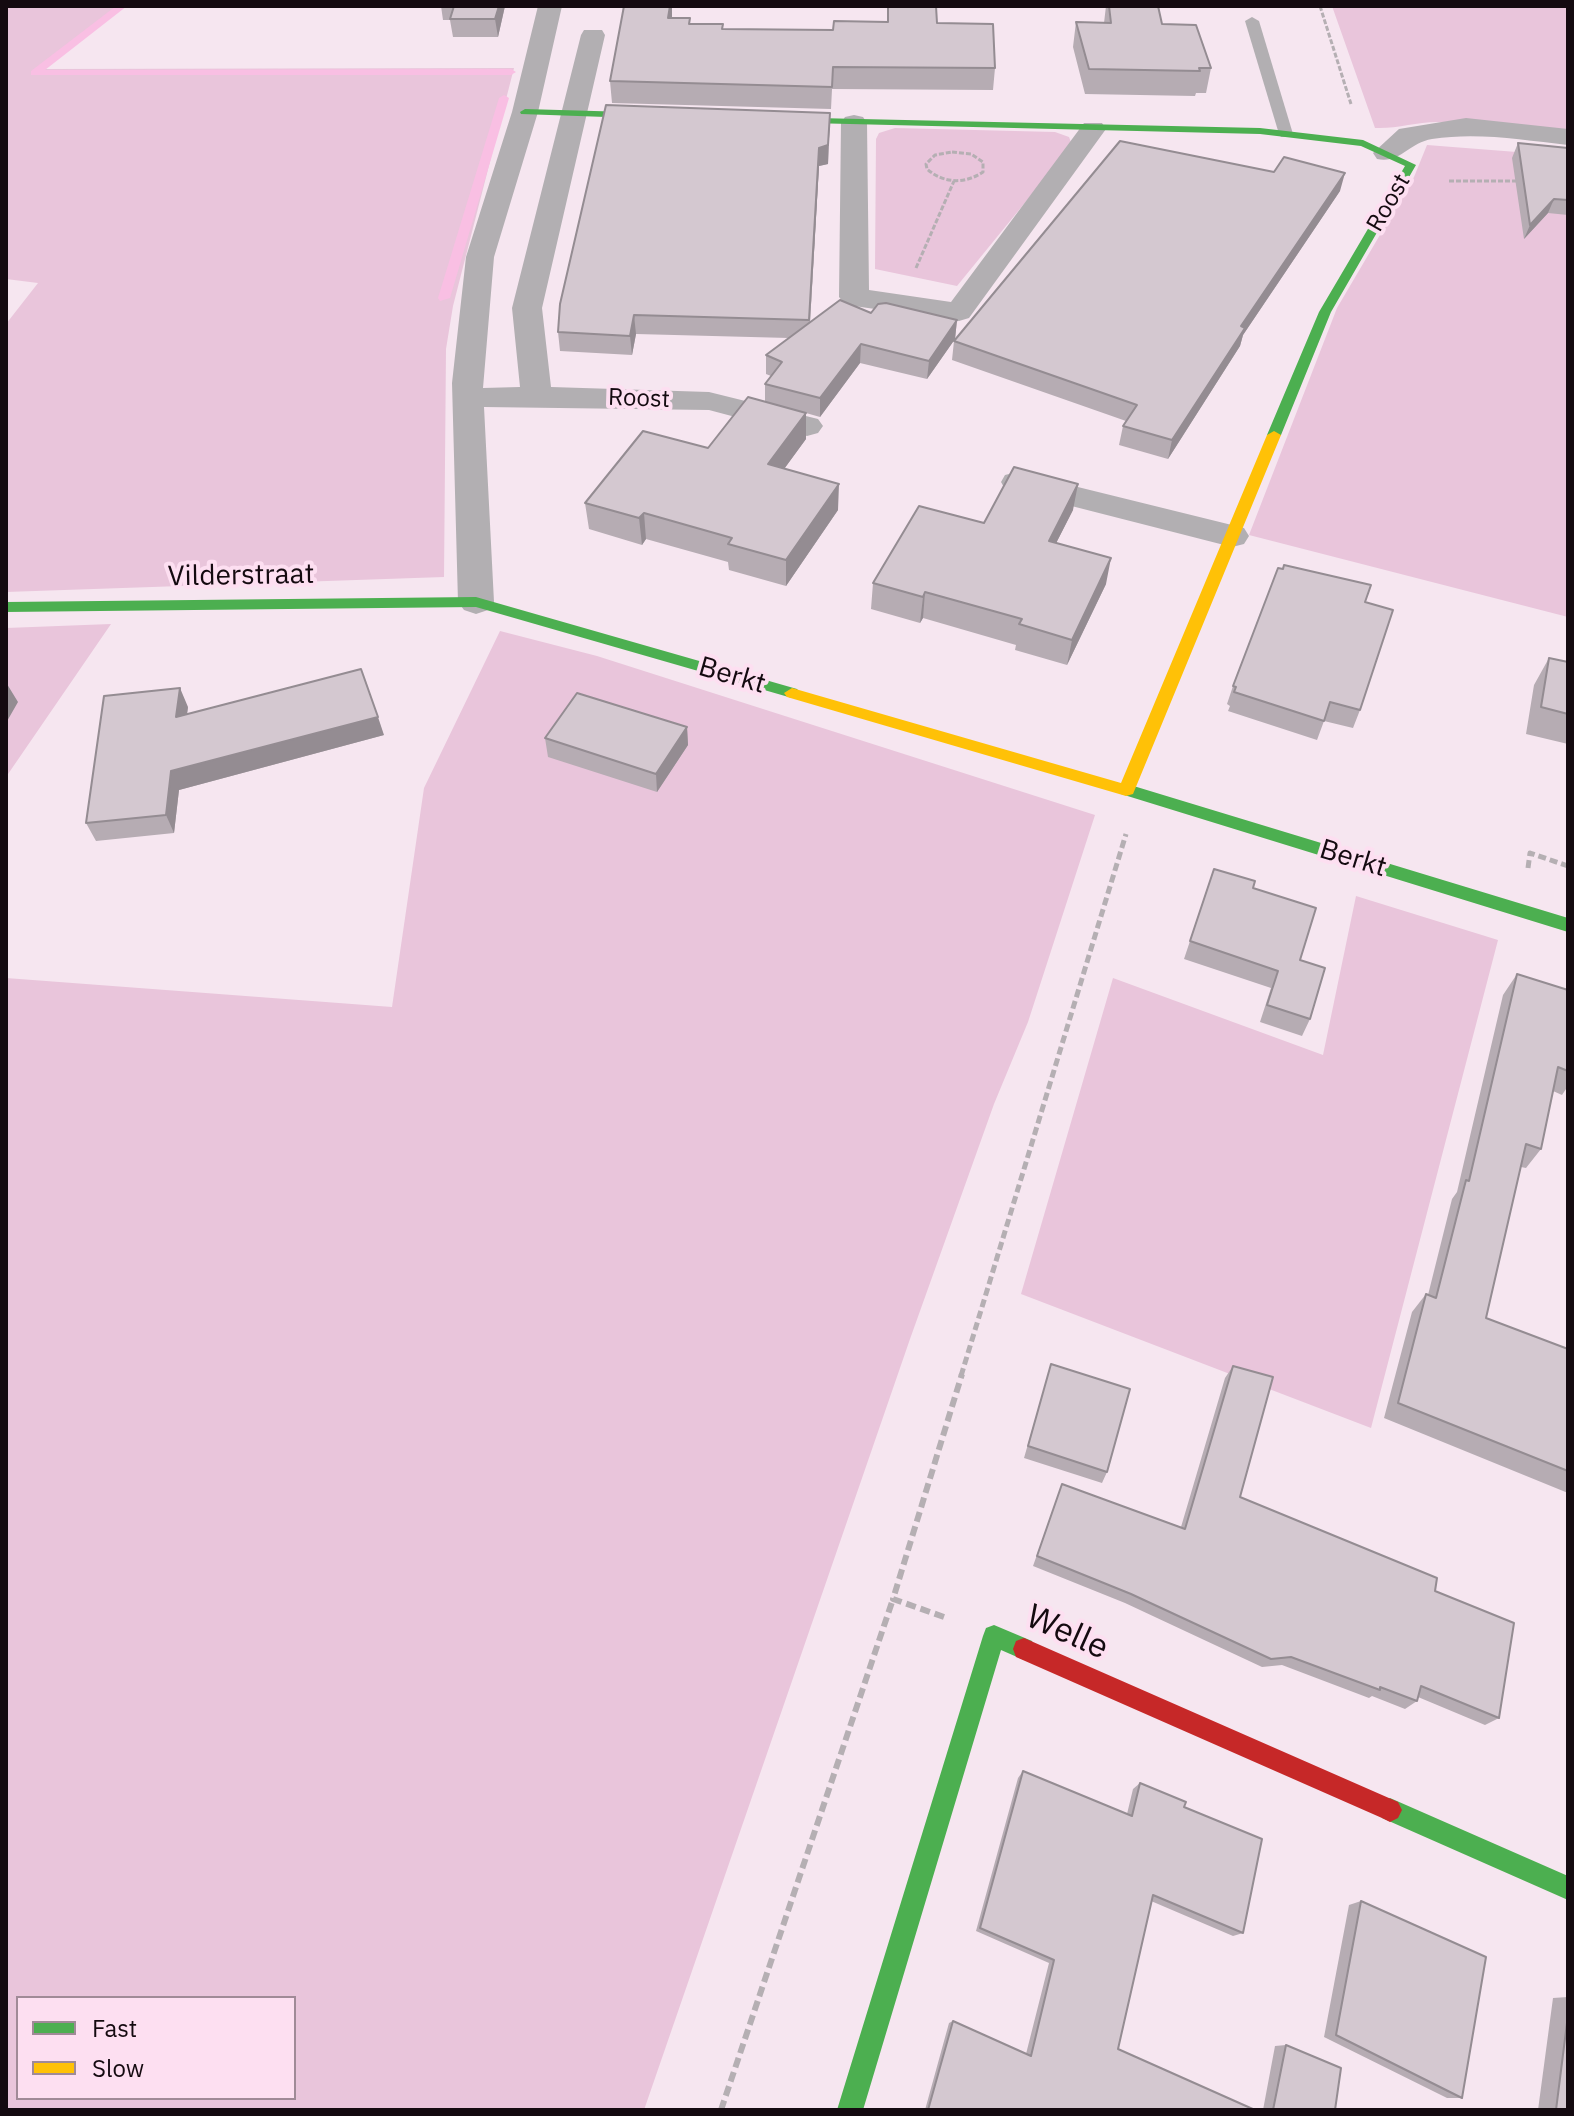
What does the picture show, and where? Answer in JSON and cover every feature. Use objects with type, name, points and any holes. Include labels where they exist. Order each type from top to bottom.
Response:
[{"type":"street","points":[[476,602],[468,398],[480,257],[525,112],[550,6]]},
{"type":"street","points":[[536,396],[527,308],[593,35]]},
{"type":"street","points":[[525,112],[683,117]]},
{"type":"street","name":"Roost","points":[[760,120],[1286,134],[1374,148],[1411,165],[1325,312],[1232,536],[1132,792]]},
{"type":"street","points":[[854,123],[854,297],[959,312],[1093,129]]},
{"type":"street","points":[[1374,148],[1408,135],[1466,126],[1568,137]]},
{"type":"street","name":"Roost","points":[[468,398],[536,396],[709,401],[807,426]]},
{"type":"street","points":[[1014,481],[1232,536]]},
{"type":"street","name":"Vilderstraat","points":[[6,607],[476,602]]},
{"type":"street","name":"Berkt","points":[[476,602],[1132,792],[1568,925]]},
{"type":"street","name":"Welle","points":[[850,2110],[994,1636],[1568,1888]]},
{"type":"lane","points":[[1252,21],[1286,134]]},
{"type":"path","points":[[1320,6],[1374,148]]},
{"type":"path","points":[[958,152],[971,154],[983,162],[984,167],[978,176],[954,181],[931,173],[926,164],[929,159],[943,153],[958,152]]},
{"type":"path","points":[[1406,174],[1435,181],[1526,181]]},
{"type":"path","points":[[901,303],[954,181]]},
{"type":"path","points":[[721,2110],[893,1599],[1132,792]]},
{"type":"path","points":[[893,1599],[994,1636]]},
{"type":"shaded area","points":[[6,6],[124,6],[41,66],[44,69],[514,68],[453,306],[446,349],[444,577],[6,592],[6,324],[38,283],[6,279]]},
{"type":"shaded area","points":[[1332,6],[1568,6],[1568,134],[1453,122],[1375,128]]},
{"type":"shaded area","points":[[895,128],[1055,132],[1069,137],[1072,145],[957,286],[875,269],[876,139],[879,133]]},
{"type":"shaded area","points":[[1427,145],[1568,156],[1568,617],[1249,535],[1337,308],[1414,177]]},
{"type":"shaded area","points":[[111,624],[6,777],[6,628]]},
{"type":"shaded area","points":[[500,631],[597,656],[1095,815],[1028,1022],[994,1104],[910,1339],[644,2110],[6,2110],[6,978],[392,1007],[424,788]]},
{"type":"shaded area","points":[[1356,896],[1498,940],[1371,1428],[1021,1294],[1113,978],[1323,1055]]},
{"type":"building","points":[[454,6],[499,6],[495,19],[450,19]]},
{"type":"building","points":[[624,6],[670,6],[668,18],[690,18],[689,24],[723,24],[722,29],[833,30],[834,21],[888,22],[888,6],[936,6],[937,23],[993,24],[995,68],[833,67],[832,87],[610,81]]},
{"type":"building","points":[[1109,6],[1158,6],[1162,24],[1196,25],[1211,68],[1199,68],[1200,71],[1089,69],[1076,22],[1111,23]]},
{"type":"building","points":[[606,105],[830,113],[828,145],[819,148],[809,320],[634,315],[630,336],[558,332],[560,304]]},
{"type":"building","points":[[1120,141],[1274,172],[1284,157],[1345,173],[1241,326],[1245,328],[1172,440],[1123,426],[1137,405],[954,341]]},
{"type":"building","points":[[1518,143],[1568,148],[1568,200],[1554,199],[1530,225]]},
{"type":"building","points":[[840,300],[871,313],[878,304],[886,303],[957,320],[929,361],[861,344],[820,398],[765,384],[782,362],[766,355]]},
{"type":"building","points":[[748,397],[806,413],[768,464],[839,484],[786,560],[728,544],[732,538],[644,513],[639,518],[585,503],[643,431],[708,448]]},
{"type":"building","points":[[1014,467],[1078,484],[1049,541],[1111,558],[1072,640],[1019,624],[1022,619],[925,592],[923,597],[873,583],[919,506],[984,523]]},
{"type":"building","points":[[1284,565],[1371,585],[1365,602],[1393,610],[1360,710],[1330,702],[1324,721],[1234,692],[1236,687],[1233,686],[1278,568],[1283,569]]},
{"type":"building","points":[[1549,658],[1568,662],[1568,714],[1541,707]]},
{"type":"building","points":[[361,669],[378,717],[171,771],[166,815],[86,823],[104,696],[180,688],[176,717]]},
{"type":"building","points":[[577,693],[687,727],[656,774],[545,738]]},
{"type":"building","points":[[1214,869],[1255,881],[1253,888],[1316,908],[1300,960],[1325,968],[1310,1019],[1267,1005],[1278,971],[1190,941]]},
{"type":"building","points":[[1517,974],[1568,990],[1568,1071],[1558,1067],[1541,1149],[1526,1144],[1486,1318],[1568,1349],[1568,1471],[1398,1403],[1426,1294],[1436,1298],[1466,1180],[1469,1181]]},
{"type":"building","points":[[1051,1364],[1130,1389],[1107,1472],[1028,1446]]},
{"type":"building","points":[[1233,1366],[1273,1377],[1240,1497],[1437,1578],[1435,1591],[1514,1623],[1499,1718],[1421,1686],[1417,1701],[1291,1657],[1271,1659],[1131,1594],[1037,1556],[1062,1484],[1185,1529]]},
{"type":"building","points":[[1023,1771],[1132,1816],[1140,1783],[1186,1802],[1184,1807],[1262,1839],[1243,1933],[1153,1895],[1118,2049],[1255,2110],[928,2110],[953,2021],[1031,2056],[1054,1960],[980,1928]]},
{"type":"building","points":[[1361,1901],[1486,1957],[1462,2098],[1336,2035]]},
{"type":"building","points":[[1568,2015],[1568,2110],[1556,2110]]},
{"type":"building","points":[[1286,2045],[1341,2068],[1335,2110],[1273,2110]]},
{"type":"waterway","points":[[122,6],[35,73],[511,72]]},
{"type":"waterway","points":[[444,298],[504,98]]},
{"type":"traffic: fast","points":[[525,112],[663,116]]},
{"type":"traffic: fast","points":[[772,120],[1260,131],[1363,143],[1411,165],[1325,312],[1274,435]]},
{"type":"traffic: fast","points":[[6,607],[476,602],[792,693]]},
{"type":"traffic: fast","points":[[1127,790],[1568,925]]},
{"type":"traffic: fast","points":[[850,2110],[994,1636],[1024,1649]]},
{"type":"traffic: fast","points":[[1390,1810],[1568,1888]]},
{"type":"traffic: slow","points":[[1126,790],[1274,435]]},
{"type":"traffic: slow","points":[[792,693],[1127,790]]},
{"type":"traffic: jam","points":[[1024,1649],[1390,1810]]}]
